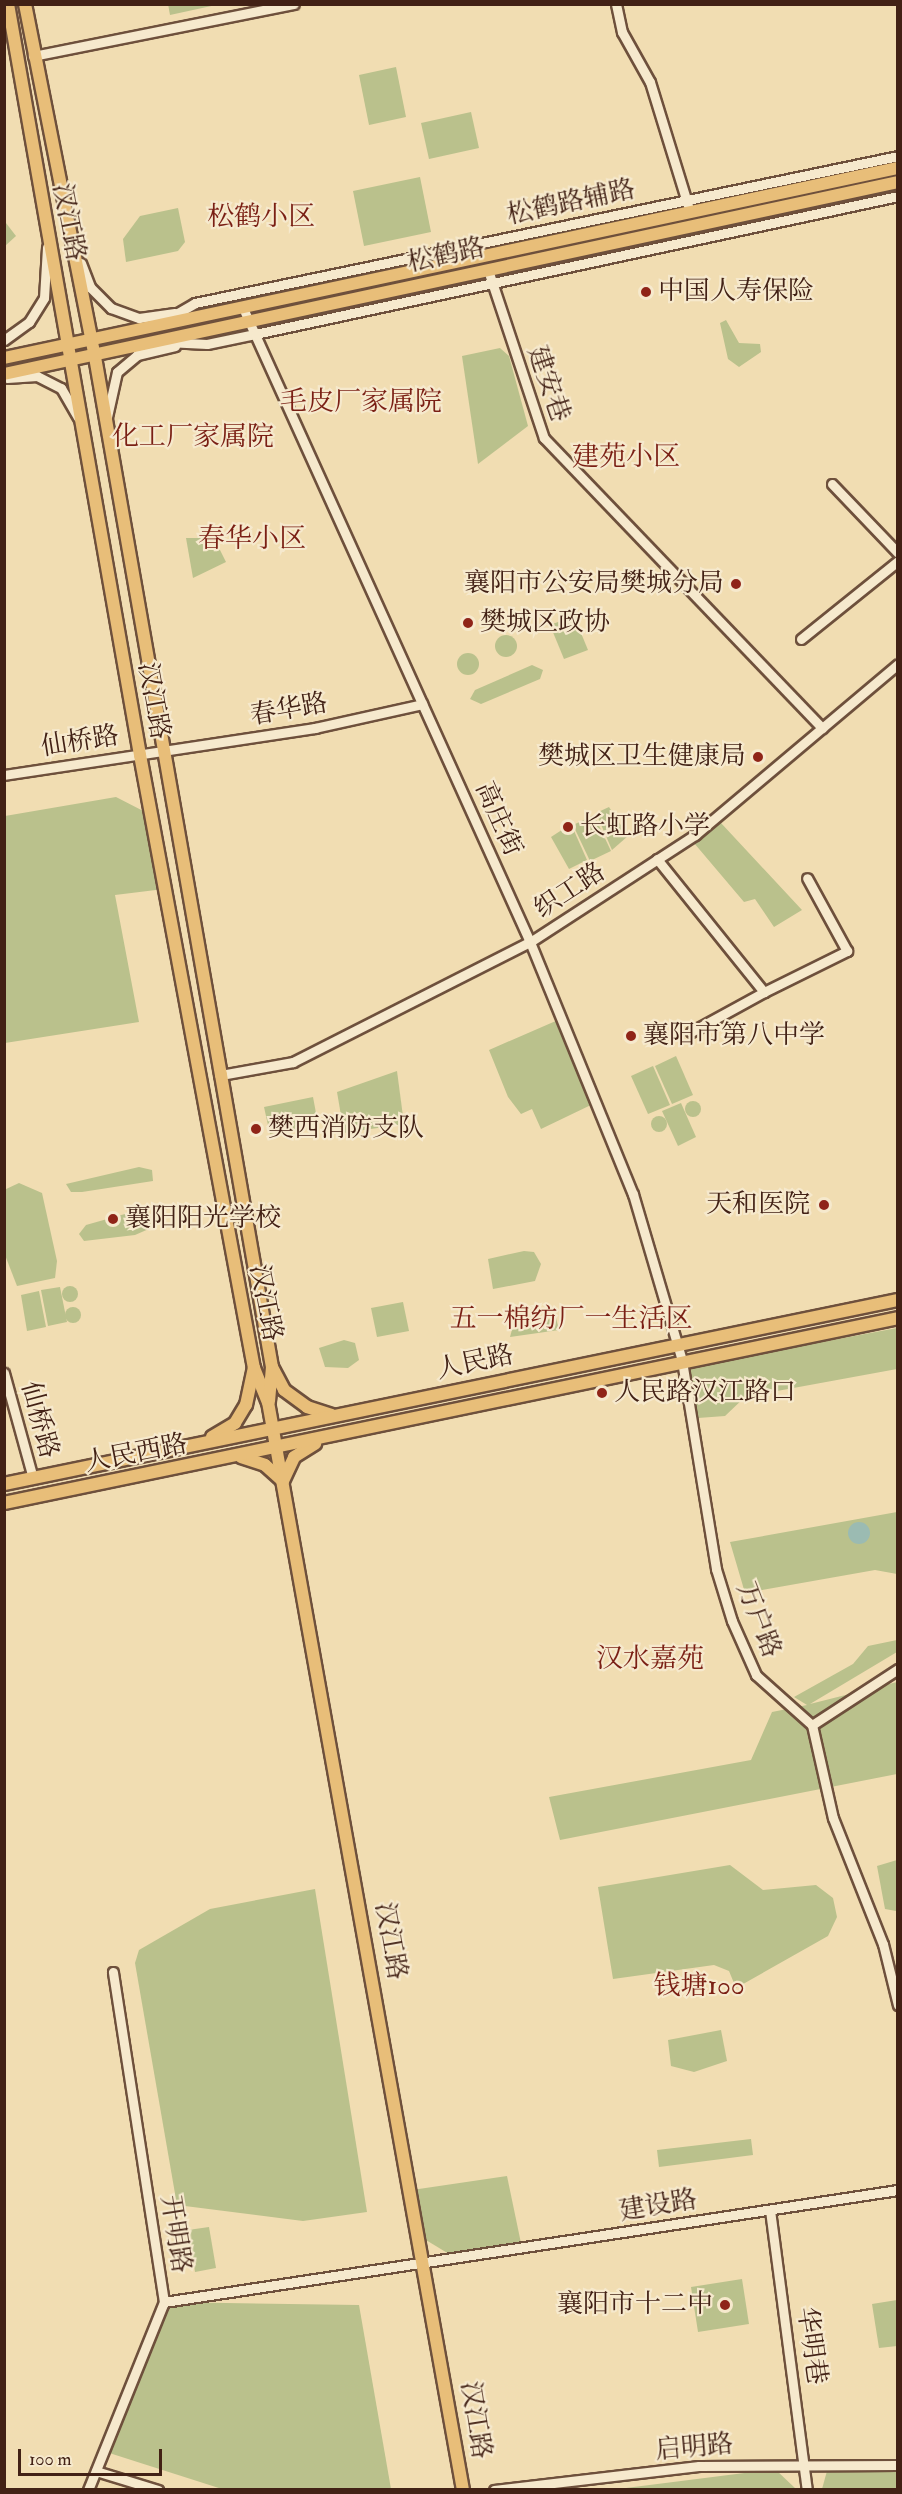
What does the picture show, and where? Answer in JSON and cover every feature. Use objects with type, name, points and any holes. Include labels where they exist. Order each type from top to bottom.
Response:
[{"type":"main road","name":"汉江路","points":[[8,4],[8,21],[72,361],[140,755],[254,1368],[268,1402],[283,1481],[426,2263],[463,2490]]},
{"type":"main road","name":"汉江路","points":[[25,4],[33,56],[95,357],[161,752],[272,1367],[268,1402]]},
{"type":"main road","name":"松鹤路","points":[[4,358],[519,249],[689,206],[897,168]]},
{"type":"main road","name":"松鹤路","points":[[4,376],[897,182]]},
{"type":"main road","name":"人民路","points":[[273,1429],[677,1343],[897,1300]]},
{"type":"main road","name":"人民路","points":[[277,1450],[682,1361],[897,1318]]},
{"type":"main road","points":[[272,1367],[284,1390],[307,1407],[333,1416]]},
{"type":"main road","points":[[204,1442],[235,1423],[246,1405],[254,1368]]},
{"type":"main road","name":"人民西路","points":[[4,1484],[273,1429]]},
{"type":"main road","points":[[240,1457],[265,1465],[283,1481],[294,1457],[323,1439]]},
{"type":"main road","name":"人民西路","points":[[4,1503],[277,1450]]},
{"type":"street","points":[[33,56],[294,4]]},
{"type":"street","points":[[616,4],[622,32],[650,82],[689,206]]},
{"type":"street","points":[[757,192],[897,156]]},
{"type":"street","points":[[106,423],[117,372],[137,355],[186,343],[255,334],[493,286],[897,196]]},
{"type":"street","name":"松鹤路辅路","points":[[154,327],[195,303],[517,235],[689,206]]},
{"type":"street","points":[[759,212],[762,226]]},
{"type":"street","points":[[691,227],[695,241]]},
{"type":"street","points":[[69,231],[90,288],[111,308],[139,318],[180,312]]},
{"type":"street","points":[[517,235],[519,249]]},
{"type":"street","points":[[4,340],[29,322],[44,298],[48,238]]},
{"type":"street","name":"建安巷","points":[[488,270],[544,438],[822,728]]},
{"type":"street","points":[[302,280],[305,295]]},
{"type":"street","name":"高庄街","points":[[243,308],[530,942],[633,1194],[682,1361]]},
{"type":"street","points":[[158,342],[186,343]]},
{"type":"street","points":[[4,376],[37,376],[61,388],[83,427]]},
{"type":"street","points":[[832,484],[897,553]]},
{"type":"street","points":[[801,639],[897,561]]},
{"type":"street","name":"织工路","points":[[221,1075],[293,1062],[530,942],[695,835],[897,664]]},
{"type":"street","name":"春华路","points":[[161,752],[315,728],[422,704]]},
{"type":"street","name":"仙桥路","points":[[4,775],[161,752]]},
{"type":"street","points":[[657,859],[764,992]]},
{"type":"street","points":[[692,1032],[764,992],[847,951],[807,878]]},
{"type":"street","name":"万户路","points":[[682,1361],[716,1569],[732,1621],[756,1675],[812,1725]]},
{"type":"street","name":"仙桥路","points":[[4,1373],[33,1478]]},
{"type":"street","points":[[897,1668],[812,1725],[833,1818],[883,1944],[897,2005]]},
{"type":"street","name":"开明路","points":[[88,2490],[164,2302],[113,1972]]},
{"type":"street","name":"建设路","points":[[164,2302],[335,2274],[426,2263],[897,2190]]},
{"type":"street","name":"华明巷","points":[[770,2210],[798,2394],[802,2462],[807,2490]]},
{"type":"street","name":"启明路","points":[[494,2490],[699,2466],[802,2462],[897,2465]]},
{"type":"street","points":[[96,2471],[158,2490]]},
{"type":"green space","points":[[168,4],[216,4],[216,5],[170,15]]},
{"type":"green space","points":[[396,67],[406,117],[369,125],[359,75]]},
{"type":"green space","points":[[471,112],[479,148],[429,159],[421,123]]},
{"type":"green space","points":[[420,177],[431,232],[364,246],[353,191]]},
{"type":"green space","points":[[178,208],[185,242],[178,251],[126,262],[123,239],[140,216]]},
{"type":"green space","points":[[5,223],[16,236],[5,246]]},
{"type":"green space","points":[[726,320],[739,343],[760,344],[761,352],[739,367],[728,359],[720,323]]},
{"type":"green space","points":[[500,348],[509,356],[528,426],[478,464],[462,356]]},
{"type":"green space","points":[[186,538],[214,538],[226,562],[193,578]]},
{"type":"green space","points":[[574,616],[588,650],[564,659],[550,625]]},
{"type":"green space","points":[[506,635],[514,638],[517,646],[514,654],[506,657],[498,654],[495,646],[498,638]]},
{"type":"green space","points":[[468,653],[476,656],[479,664],[476,672],[468,675],[460,672],[457,664],[460,656]]},
{"type":"green space","points":[[532,665],[543,670],[540,679],[481,704],[470,699],[475,690]]},
{"type":"green space","points":[[116,797],[151,815],[164,889],[115,895],[139,1022],[5,1043],[5,816]]},
{"type":"green space","points":[[609,807],[628,836],[612,850],[596,813]]},
{"type":"green space","points":[[594,815],[611,851],[590,861],[573,825]]},
{"type":"green space","points":[[721,823],[802,910],[774,927],[755,899],[744,902],[694,843]]},
{"type":"green space","points":[[571,824],[587,860],[569,869],[551,837]]},
{"type":"green space","points":[[558,1020],[593,1104],[541,1129],[532,1109],[521,1114],[508,1097],[489,1050]]},
{"type":"green space","points":[[676,1056],[693,1095],[672,1104],[655,1066]]},
{"type":"green space","points":[[653,1066],[670,1105],[648,1114],[631,1076]]},
{"type":"green space","points":[[397,1071],[404,1124],[344,1133],[337,1092]]},
{"type":"green space","points":[[313,1097],[318,1124],[270,1134],[264,1107]]},
{"type":"green space","points":[[693,1101],[699,1103],[701,1109],[699,1115],[693,1117],[687,1115],[685,1109],[687,1103]]},
{"type":"green space","points":[[681,1103],[696,1137],[678,1146],[662,1111]]},
{"type":"green space","points":[[659,1116],[665,1118],[667,1124],[665,1130],[659,1132],[653,1130],[651,1124],[653,1118]]},
{"type":"green space","points":[[139,1167],[152,1170],[153,1181],[82,1192],[71,1192],[66,1184]]},
{"type":"green space","points":[[19,1183],[42,1193],[57,1261],[55,1278],[17,1286],[5,1255],[4,1190]]},
{"type":"green space","points":[[139,1210],[149,1214],[151,1228],[135,1235],[84,1241],[79,1234],[86,1225]]},
{"type":"green space","points":[[524,1251],[534,1252],[541,1264],[535,1281],[493,1289],[488,1259]]},
{"type":"green space","points":[[70,1286],[76,1288],[78,1294],[76,1300],[70,1302],[64,1300],[62,1294],[64,1288]]},
{"type":"green space","points":[[60,1287],[67,1322],[48,1326],[41,1290]]},
{"type":"green space","points":[[39,1291],[46,1327],[27,1331],[21,1295]]},
{"type":"green space","points":[[403,1302],[409,1331],[377,1337],[371,1308]]},
{"type":"green space","points":[[73,1307],[79,1309],[81,1315],[79,1321],[73,1323],[67,1321],[65,1315],[67,1309]]},
{"type":"green space","points":[[556,1318],[559,1330],[510,1337],[513,1326]]},
{"type":"green space","points":[[897,1328],[897,1369],[745,1397],[725,1416],[698,1418],[689,1367]]},
{"type":"green space","points":[[344,1340],[355,1343],[359,1360],[348,1368],[325,1367],[319,1348]]},
{"type":"green space","points":[[897,1512],[897,1574],[875,1570],[745,1593],[730,1542]]},
{"type":"green space","points":[[897,1640],[897,1652],[810,1704],[897,1682],[897,1774],[560,1840],[549,1797],[751,1760],[772,1712],[807,1705],[794,1697],[853,1664],[868,1646]]},
{"type":"green space","points":[[897,1860],[898,1911],[896,1911],[885,1909],[877,1866]]},
{"type":"green space","points":[[730,1865],[763,1890],[816,1885],[833,1898],[837,1917],[828,1936],[736,1988],[729,1971],[714,1965],[613,1979],[598,1887]]},
{"type":"green space","points":[[315,1889],[367,2212],[303,2221],[177,2205],[135,1963],[139,1950],[210,1909]]},
{"type":"green space","points":[[721,2030],[727,2061],[694,2072],[671,2066],[668,2040]]},
{"type":"green space","points":[[751,2139],[753,2155],[659,2167],[657,2150]]},
{"type":"green space","points":[[507,2176],[522,2248],[449,2254],[421,2237],[412,2190]]},
{"type":"green space","points":[[209,2227],[216,2268],[195,2272],[188,2230]]},
{"type":"green space","points":[[742,2279],[749,2324],[698,2332],[691,2287]]},
{"type":"green space","points":[[897,2300],[897,2346],[879,2348],[872,2304]]},
{"type":"green space","points":[[164,2302],[359,2305],[391,2489],[222,2489],[103,2451]]},
{"type":"green space","points":[[775,2469],[796,2489],[610,2490]]},
{"type":"green space","points":[[827,2471],[897,2472],[897,2489],[822,2489]]},
{"type":"water","points":[[855,1522],[863,1522],[870,1529],[870,1537],[863,1544],[855,1544],[848,1537],[848,1529]]},
{"type":"place","name":"中国人寿保险","points":[[646,292]]},
{"type":"place","name":"襄阳市公安局樊城分局","points":[[736,584]]},
{"type":"place","name":"樊城区政协","points":[[468,623]]},
{"type":"place","name":"樊城区卫生健康局","points":[[758,757]]},
{"type":"place","name":"长虹路小学","points":[[568,827]]},
{"type":"place","name":"襄阳市第八中学","points":[[631,1036]]},
{"type":"place","name":"樊西消防支队","points":[[256,1129]]},
{"type":"place","name":"天和医院","points":[[824,1205]]},
{"type":"place","name":"襄阳阳光学校","points":[[113,1219]]},
{"type":"place","name":"人民路汉江路口","points":[[602,1393]]},
{"type":"place","name":"襄阳市十二中","points":[[725,2305]]},
{"type":"district","name":"松鹤小区","points":[[261,217]]},
{"type":"district","name":"毛皮厂家属院","points":[[361,402]]},
{"type":"district","name":"化工厂家属院","points":[[193,437]]},
{"type":"district","name":"建苑小区","points":[[626,457]]},
{"type":"district","name":"春华小区","points":[[252,539]]},
{"type":"district","name":"五一棉纺厂一生活区","points":[[571,1319]]},
{"type":"district","name":"汉水嘉苑","points":[[650,1659]]},
{"type":"district","name":"钱塘100","points":[[699,1986]]}]
